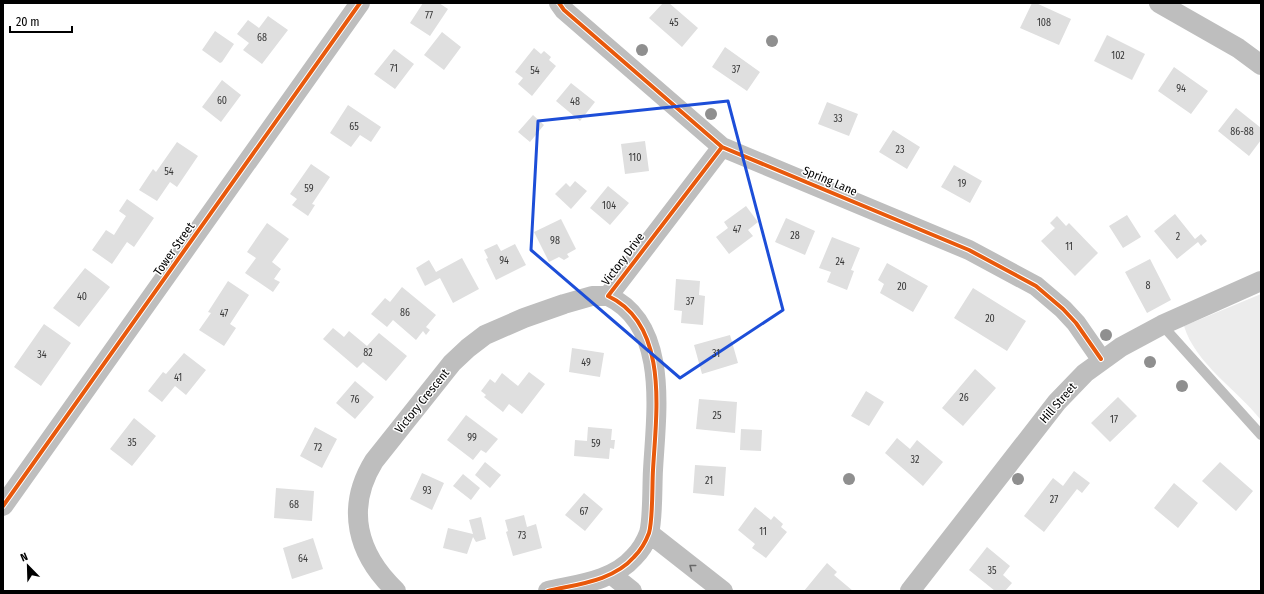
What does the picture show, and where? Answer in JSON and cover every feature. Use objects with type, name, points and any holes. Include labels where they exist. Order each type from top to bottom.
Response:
[{"type":"street","name":"Tower Street","points":[[3,506],[360,3]]},
{"type":"street","name":"Spring Lane","points":[[559,3],[564,10],[722,147],[969,250],[1036,286],[1063,309],[1076,323],[1101,359]]},
{"type":"street","points":[[1160,3],[1238,48],[1261,65]]},
{"type":"street","name":"Victory Drive","points":[[649,533],[657,399],[655,374],[651,352],[639,321],[626,307],[608,296],[722,147]]},
{"type":"street","name":"Hill Street","points":[[910,591],[1057,402],[1085,373],[1101,359],[1162,325],[1261,281]]},
{"type":"street","name":"Victory Crescent","points":[[396,591],[377,572],[371,562],[358,522],[359,496],[366,474],[374,461],[452,363],[485,335],[517,320],[564,304],[592,296],[608,296]]},
{"type":"street","points":[[548,591],[612,575],[634,557],[649,533],[723,591]]},
{"type":"street","points":[[612,575],[632,591]]},
{"type":"lane","points":[[1162,325],[1261,435]]},
{"type":"highlighted area","points":[[728,101],[783,310],[680,378],[531,250],[538,121]]},
{"type":"shaded area","points":[[1261,294],[1261,420],[1197,352],[1189,339],[1184,326]]},
{"type":"building","points":[[423,3],[439,3],[448,9],[430,36],[410,23]]},
{"type":"building","points":[[663,3],[669,3],[698,28],[682,47],[649,18]]},
{"type":"building","points":[[1032,3],[1036,3],[1071,19],[1059,45],[1020,28]]},
{"type":"building","points":[[268,16],[288,30],[262,64],[243,50],[249,43],[237,34],[248,20],[259,28]]},
{"type":"building","points":[[215,31],[234,44],[220,63],[202,50]]},
{"type":"building","points":[[442,32],[461,47],[444,70],[424,55]]},
{"type":"building","points":[[1107,35],[1145,54],[1132,80],[1094,61]]},
{"type":"building","points":[[725,47],[760,72],[747,91],[712,67]]},
{"type":"building","points":[[534,48],[541,54],[544,51],[551,57],[549,60],[556,66],[532,96],[518,84],[523,78],[515,72]]},
{"type":"building","points":[[394,49],[414,64],[395,89],[374,74]]},
{"type":"building","points":[[1174,67],[1208,91],[1191,114],[1158,91]]},
{"type":"building","points":[[222,80],[241,95],[221,122],[202,107]]},
{"type":"building","points":[[571,83],[595,102],[580,121],[556,101]]},
{"type":"building","points":[[827,102],[858,114],[849,136],[818,124]]},
{"type":"building","points":[[348,105],[381,127],[371,142],[360,135],[351,147],[330,133]]},
{"type":"building","points":[[1236,108],[1261,128],[1261,140],[1249,156],[1218,131]]},
{"type":"building","points":[[533,115],[544,125],[530,142],[518,132]]},
{"type":"building","points":[[893,130],[920,147],[907,169],[879,152]]},
{"type":"building","points":[[645,141],[649,171],[625,174],[621,144]]},
{"type":"building","points":[[177,142],[198,156],[177,187],[170,182],[157,201],[139,190],[153,169],[156,172]]},
{"type":"building","points":[[311,164],[330,177],[312,204],[315,205],[308,216],[292,205],[297,199],[290,194]]},
{"type":"building","points":[[954,165],[982,181],[970,203],[941,187]]},
{"type":"building","points":[[575,181],[587,191],[571,209],[555,194],[566,183],[570,187]]},
{"type":"building","points":[[608,186],[629,203],[610,225],[590,208]]},
{"type":"building","points":[[127,199],[154,218],[134,247],[127,242],[112,264],[92,250],[106,230],[114,235],[126,216],[119,211]]},
{"type":"building","points":[[746,206],[758,222],[748,230],[753,236],[729,254],[716,237],[728,228],[724,222]]},
{"type":"building","points":[[1175,214],[1195,239],[1201,234],[1207,241],[1201,246],[1198,242],[1177,259],[1154,231]]},
{"type":"building","points":[[1127,215],[1141,237],[1123,248],[1109,226]]},
{"type":"building","points":[[1057,216],[1066,226],[1069,223],[1098,253],[1075,276],[1041,241],[1055,228],[1050,223]]},
{"type":"building","points":[[786,218],[815,231],[805,255],[775,242]]},
{"type":"building","points":[[561,219],[576,249],[567,254],[569,257],[564,260],[559,257],[549,262],[534,232]]},
{"type":"building","points":[[267,223],[289,239],[272,262],[281,269],[274,279],[280,282],[273,292],[245,273],[256,258],[247,252]]},
{"type":"building","points":[[832,237],[860,248],[851,270],[854,271],[847,290],[827,282],[831,272],[819,268]]},
{"type":"building","points":[[497,244],[501,251],[515,244],[526,265],[496,280],[486,259],[488,258],[484,250]]},
{"type":"building","points":[[462,258],[479,289],[453,303],[440,278],[425,286],[416,268],[429,260],[436,272]]},
{"type":"building","points":[[1150,259],[1171,300],[1147,313],[1125,272]]},
{"type":"building","points":[[887,263],[928,286],[913,312],[880,293],[884,284],[878,280]]},
{"type":"building","points":[[85,268],[110,287],[79,327],[53,308]]},
{"type":"building","points":[[676,279],[700,281],[699,295],[705,296],[703,325],[681,323],[682,311],[674,310]]},
{"type":"building","points":[[228,281],[249,295],[230,324],[236,328],[224,346],[199,330],[211,313],[208,312]]},
{"type":"building","points":[[402,287],[436,315],[426,327],[430,330],[426,335],[423,331],[416,340],[393,320],[387,327],[371,314],[385,298],[390,302]]},
{"type":"building","points":[[973,288],[1026,321],[1007,351],[954,318]]},
{"type":"building","points":[[44,324],[71,343],[41,386],[14,367]]},
{"type":"building","points":[[333,328],[344,337],[349,331],[367,346],[379,333],[407,356],[386,381],[363,362],[357,368],[323,339]]},
{"type":"building","points":[[730,335],[738,363],[702,374],[694,345]]},
{"type":"building","points":[[572,348],[604,353],[600,377],[569,372]]},
{"type":"building","points":[[184,353],[206,370],[186,395],[175,386],[162,402],[148,391],[163,372],[166,374]]},
{"type":"building","points":[[975,369],[996,388],[963,426],[942,408]]},
{"type":"building","points":[[529,372],[545,384],[522,414],[509,404],[503,412],[484,397],[486,395],[481,391],[490,379],[495,383],[502,373],[518,386]]},
{"type":"building","points":[[355,381],[374,397],[355,419],[336,403]]},
{"type":"building","points":[[866,391],[884,402],[869,426],[851,416]]},
{"type":"building","points":[[1118,397],[1137,416],[1110,442],[1091,423]]},
{"type":"building","points":[[699,399],[737,402],[735,433],[696,429]]},
{"type":"building","points":[[466,415],[498,439],[486,453],[481,450],[473,460],[447,440]]},
{"type":"building","points":[[134,418],[156,436],[132,466],[110,449]]},
{"type":"building","points":[[315,427],[337,439],[322,468],[300,456]]},
{"type":"building","points":[[588,427],[612,429],[611,440],[615,440],[614,449],[610,448],[609,459],[574,456],[575,440],[587,441]]},
{"type":"building","points":[[741,429],[762,430],[761,451],[740,450]]},
{"type":"building","points":[[897,438],[910,449],[917,440],[943,462],[923,486],[885,453]]},
{"type":"building","points":[[485,462],[501,475],[490,488],[475,475]]},
{"type":"building","points":[[1220,462],[1253,491],[1236,511],[1202,481]]},
{"type":"building","points":[[695,465],[726,467],[724,496],[693,493]]},
{"type":"building","points":[[1074,471],[1090,483],[1082,493],[1077,489],[1044,532],[1024,516],[1053,478],[1063,486]]},
{"type":"building","points":[[422,473],[444,483],[432,510],[410,499]]},
{"type":"building","points":[[463,474],[480,488],[471,500],[453,486]]},
{"type":"building","points":[[1174,483],[1198,503],[1178,528],[1154,508]]},
{"type":"building","points":[[276,488],[314,491],[312,521],[274,518]]},
{"type":"building","points":[[584,493],[603,509],[585,531],[565,515]]},
{"type":"building","points":[[755,507],[771,520],[774,516],[783,524],[781,527],[787,532],[766,558],[752,548],[755,544],[738,530]]},
{"type":"building","points":[[524,515],[527,527],[536,524],[542,548],[513,556],[506,532],[508,531],[505,520]]},
{"type":"building","points":[[481,517],[486,539],[476,542],[473,537],[467,554],[443,548],[448,528],[473,534],[469,520]]},
{"type":"building","points":[[313,538],[323,569],[292,579],[283,548]]},
{"type":"building","points":[[987,547],[1010,566],[1003,575],[1012,583],[1005,591],[995,591],[969,570]]},
{"type":"building","points":[[827,563],[837,572],[834,575],[853,591],[804,591]]},
{"type":"cycle path","points":[[3,506],[360,3]]},
{"type":"cycle path","points":[[559,3],[564,10],[722,147],[969,250],[1036,286],[1063,309],[1076,323],[1101,359]]},
{"type":"cycle path","points":[[548,591],[594,580],[616,571],[626,565],[636,555],[643,546],[649,533],[652,511],[656,423],[655,373],[650,349],[642,328],[628,310],[608,296],[722,147]]}]
